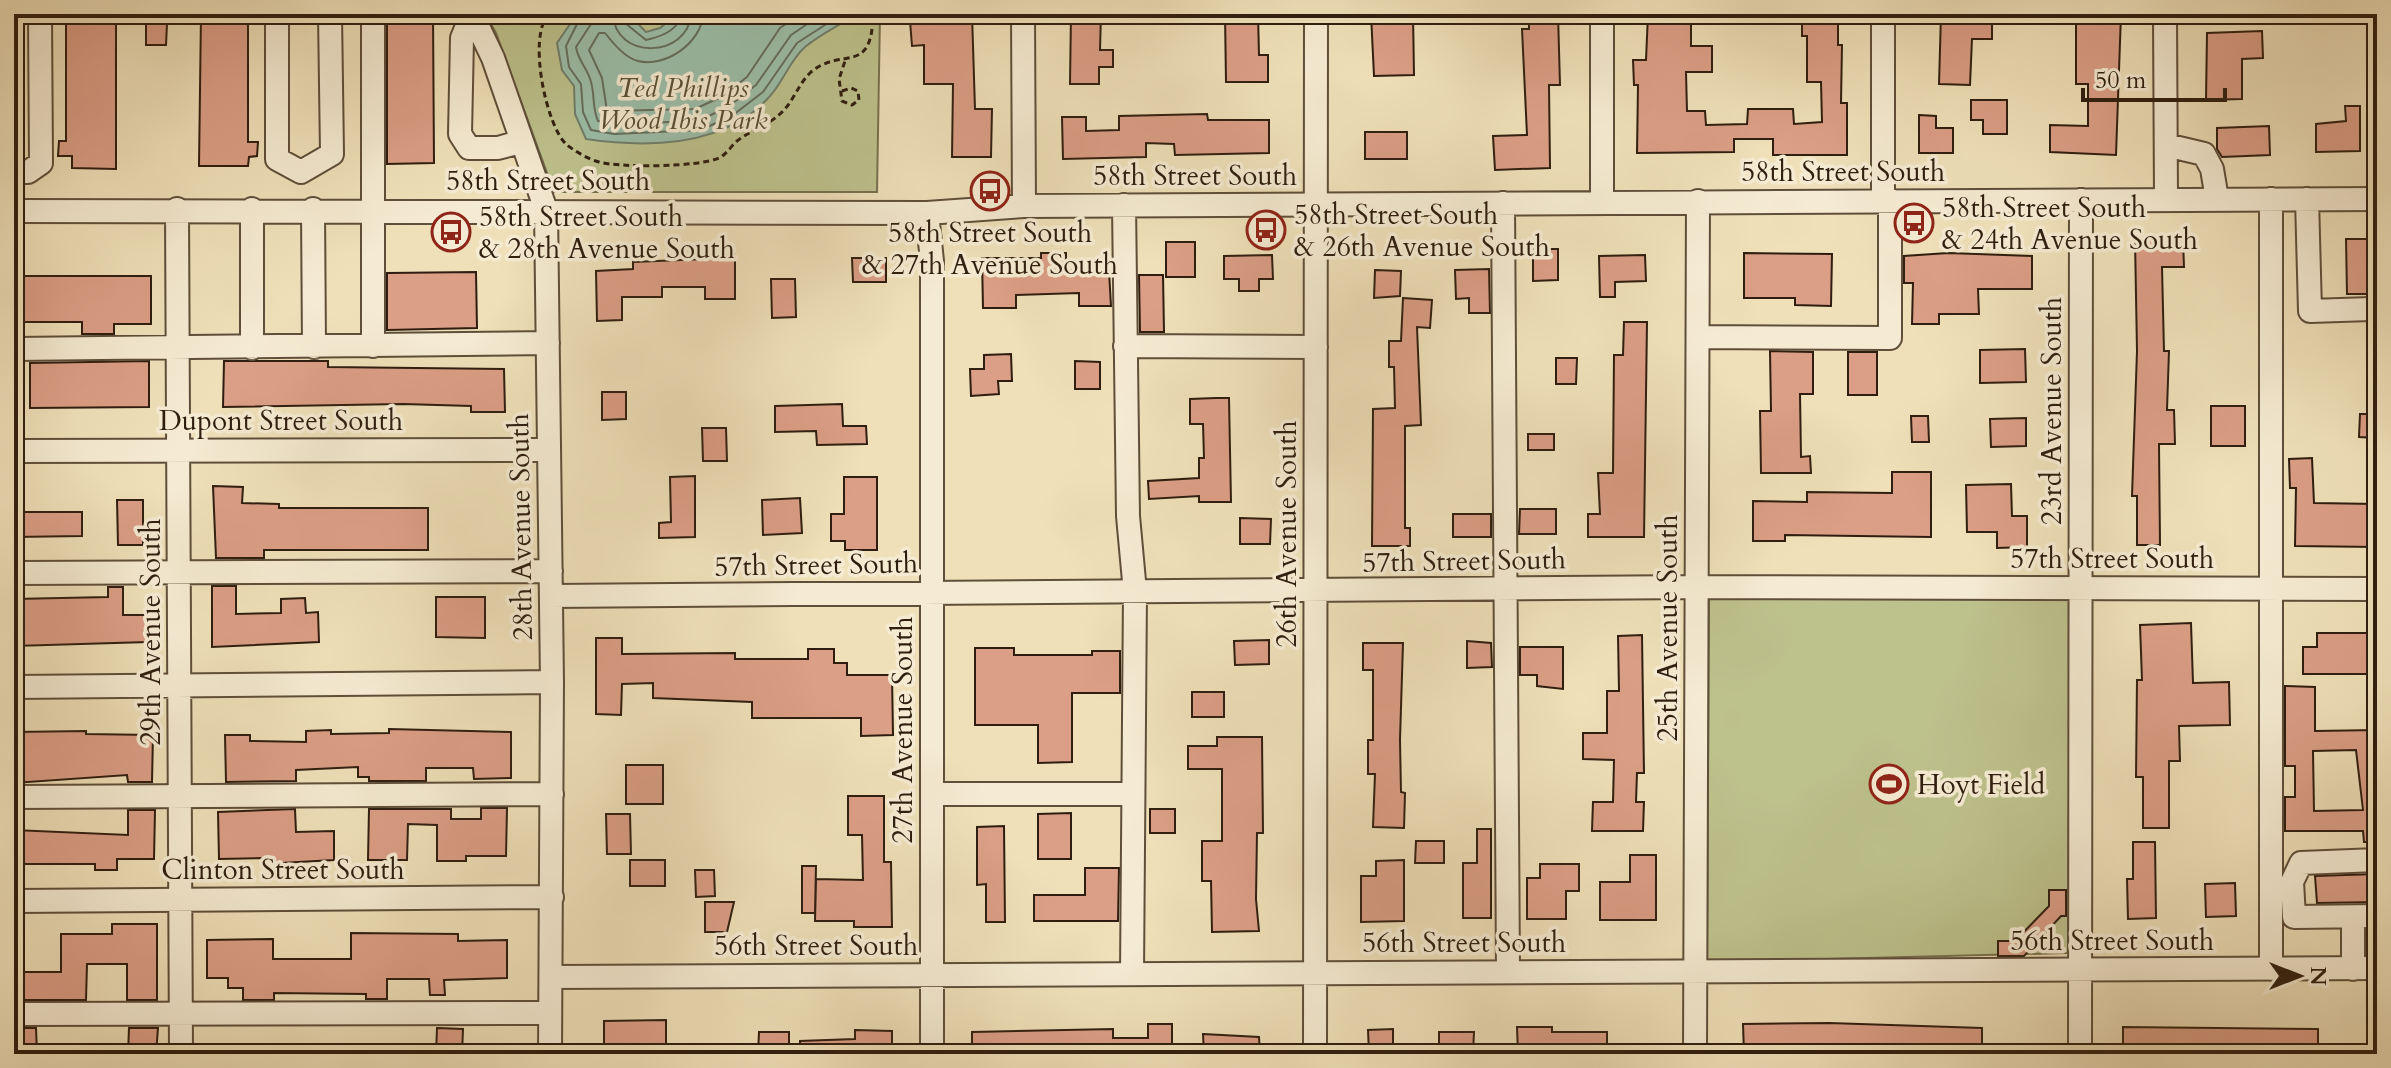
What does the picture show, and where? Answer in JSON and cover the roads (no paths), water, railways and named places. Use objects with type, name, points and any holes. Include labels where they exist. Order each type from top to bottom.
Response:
[{"type":"street","points":[[14,172],[28,172],[41,163],[40,14]]},
{"type":"street","points":[[277,14],[277,159],[301,172],[332,154],[330,14]]},
{"type":"street","points":[[373,14],[373,346]]},
{"type":"street","points":[[472,14],[462,38],[460,134],[469,148],[498,148],[520,142]]},
{"type":"street","name":"28th Avenue South","points":[[472,14],[493,58],[546,210],[552,682],[550,1054]]},
{"type":"street","points":[[1023,14],[1024,206]]},
{"type":"street","name":"26th Avenue South","points":[[1315,1054],[1316,14]]},
{"type":"street","points":[[1602,14],[1602,202]]},
{"type":"street","points":[[1698,337],[1890,338],[1883,14]]},
{"type":"street","points":[[2165,14],[2166,199]]},
{"type":"street","points":[[2166,145],[2204,154],[2212,169],[2217,199]]},
{"type":"street","points":[[2271,199],[2271,969]]},
{"type":"street","points":[[2307,199],[2310,311],[2371,309]]},
{"type":"street","name":"58th Street South","points":[[14,211],[373,209],[927,213],[1024,206],[1124,205],[2377,199]]},
{"type":"street","name":"23rd Avenue South","points":[[2080,1054],[2081,200]]},
{"type":"street","name":"25th Avenue South","points":[[1695,1054],[1698,201]]},
{"type":"street","points":[[1503,203],[1508,972]]},
{"type":"street","points":[[1124,205],[1128,516],[1135,592],[1132,974]]},
{"type":"street","name":"29th Avenue South","points":[[177,209],[181,1054]]},
{"type":"street","points":[[252,209],[252,348]]},
{"type":"street","points":[[313,209],[314,347]]},
{"type":"street","name":"27th Avenue South","points":[[927,213],[932,261],[932,1054]]},
{"type":"street","points":[[14,349],[548,343]]},
{"type":"street","points":[[1125,346],[1316,347]]},
{"type":"street","name":"Dupont Street South","points":[[14,451],[549,450]]},
{"type":"street","points":[[14,573],[551,571]]},
{"type":"street","name":"57th Street South","points":[[551,596],[1698,587],[2377,589]]},
{"type":"street","points":[[14,687],[552,682]]},
{"type":"street","points":[[14,797],[552,794]]},
{"type":"street","points":[[933,794],[1133,794]]},
{"type":"street","points":[[2377,860],[2301,863],[2292,882],[2294,917],[2377,916]]},
{"type":"street","name":"Clinton Street South","points":[[14,901],[552,897]]},
{"type":"street","points":[[2353,917],[2353,969]]},
{"type":"street","name":"56th Street South","points":[[551,977],[2377,968]]},
{"type":"street","points":[[14,1014],[550,1013]]},
{"type":"water","points":[[577,14],[628,14],[646,32],[660,28],[677,14],[857,14],[805,47],[770,96],[752,113],[731,126],[684,140],[635,143],[586,139],[575,114],[574,86],[562,70],[557,43]]},
{"type":"place","name":"58th Street South & 27th Avenue South","points":[[990,191]]},
{"type":"place","name":"58th Street South & 24th Avenue South","points":[[1914,223]]},
{"type":"place","name":"58th Street South & 26th Avenue South","points":[[1266,230]]},
{"type":"place","name":"58th Street South & 28th Avenue South","points":[[451,232]]},
{"type":"place","name":"Hoyt Field","points":[[1889,784]]},
{"type":"park label","name":"Ted Phillips Wood Ibis Park","points":[[683,103]]}]
